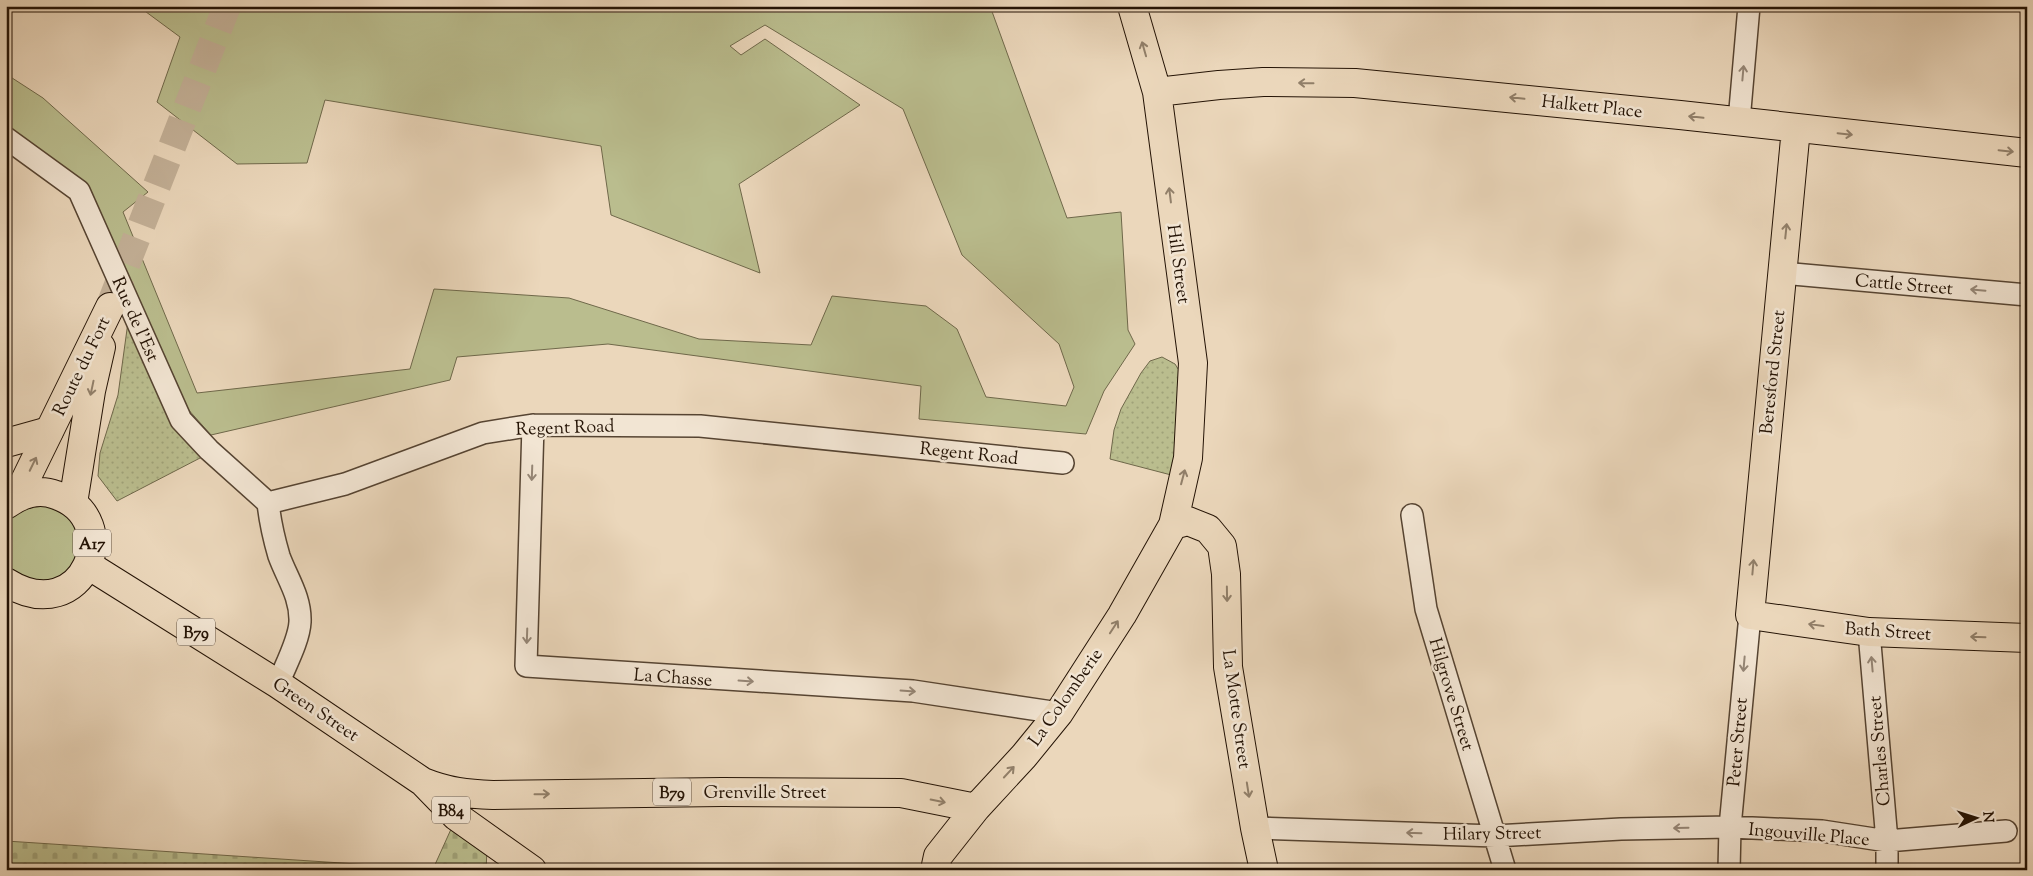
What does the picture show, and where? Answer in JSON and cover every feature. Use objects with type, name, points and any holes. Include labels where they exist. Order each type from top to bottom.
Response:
[{"type":"main road","name":"Hill Street","points":[[1132,6],[1157,92],[1192,363],[1188,458],[1173,525]]},
{"type":"main road","name":"Halkett Place","points":[[1157,92],[1219,84],[1263,82],[1355,83],[2027,153]]},
{"type":"main road","name":"Beresford Street","points":[[1750,616],[1796,128]]},
{"type":"main road","name":"Route du Fort","points":[[12,501],[110,307],[91,391],[73,503]]},
{"type":"main road","points":[[6,443],[49,431]]},
{"type":"main road","name":"A17","points":[[11,592],[38,595],[56,593],[72,585],[88,565],[91,556],[92,538],[87,521],[73,503],[64,498],[49,492],[33,492],[12,501]]},
{"type":"main road","name":"La Motte Street","points":[[1173,525],[1188,520],[1208,528],[1222,546],[1226,574],[1228,667],[1255,828],[1264,870]]},
{"type":"main road","name":"La Colomberie","points":[[937,863],[976,808],[1024,756],[1059,713],[1122,615],[1173,525]]},
{"type":"main road","name":"Green Street","points":[[88,565],[278,684],[423,782],[456,816],[532,870]]},
{"type":"main road","name":"Bath Street","points":[[1750,616],[1869,632],[2027,638]]},
{"type":"main road","name":"Grenville Street","points":[[423,782],[444,791],[493,795],[712,792],[902,793],[976,808]]},
{"type":"main road","name":"B84","points":[[481,835],[480,819],[483,806],[493,795]]},
{"type":"street","points":[[1739,122],[1749,6]]},
{"type":"street","name":"Rue de l'Est","points":[[6,138],[79,191],[181,420],[209,450],[268,503]]},
{"type":"street","name":"Cattle Street","points":[[1782,273],[2027,295]]},
{"type":"street","name":"Regent Road","points":[[268,503],[346,484],[482,433],[533,425],[700,426],[1063,463]]},
{"type":"street","name":"La Chasse","points":[[533,425],[526,666],[913,692],[1059,713]]},
{"type":"street","points":[[268,503],[272,529],[280,558],[295,589],[300,622],[293,647],[278,684]]},
{"type":"street","name":"Hilgrove Street","points":[[1412,515],[1426,609],[1505,870]]},
{"type":"street","name":"Peter Street","points":[[1729,870],[1730,827],[1750,616]]},
{"type":"street","name":"Charles Street","points":[[1869,632],[1888,841],[1887,870]]},
{"type":"street","name":"Hilary Street","points":[[1255,828],[1496,836],[1621,829],[1730,827]]},
{"type":"street","name":"Ingouville Place","points":[[1730,827],[1822,831],[1888,841],[2006,831]]},
{"type":"green space","points":[[138,6],[990,6],[1067,218],[1121,212],[1128,330],[1135,344],[1104,391],[1086,434],[919,419],[921,386],[608,344],[457,357],[450,380],[211,435],[186,407],[88,186],[6,126],[6,74],[43,98],[148,192],[123,212],[197,393],[410,369],[434,289],[569,298],[699,339],[811,345],[832,296],[926,306],[957,329],[986,397],[1066,406],[1074,387],[1059,344],[962,255],[903,109],[765,25],[730,46],[741,55],[765,39],[860,105],[739,184],[760,273],[611,215],[601,146],[325,100],[307,163],[237,164],[157,102],[180,37]]},
{"type":"green space","points":[[128,322],[178,433],[202,457],[117,501],[98,476],[100,453],[118,395]]},
{"type":"green space","points":[[1162,357],[1175,364],[1182,375],[1175,476],[1110,459],[1114,430],[1121,409],[1150,361]]},
{"type":"green space","points":[[33,492],[87,521],[72,585],[6,582],[6,505]]},
{"type":"green space","points":[[452,827],[487,850],[486,870],[6,870],[6,841],[433,869]]},
{"type":"tunnel","points":[[111,303],[227,6]]}]
